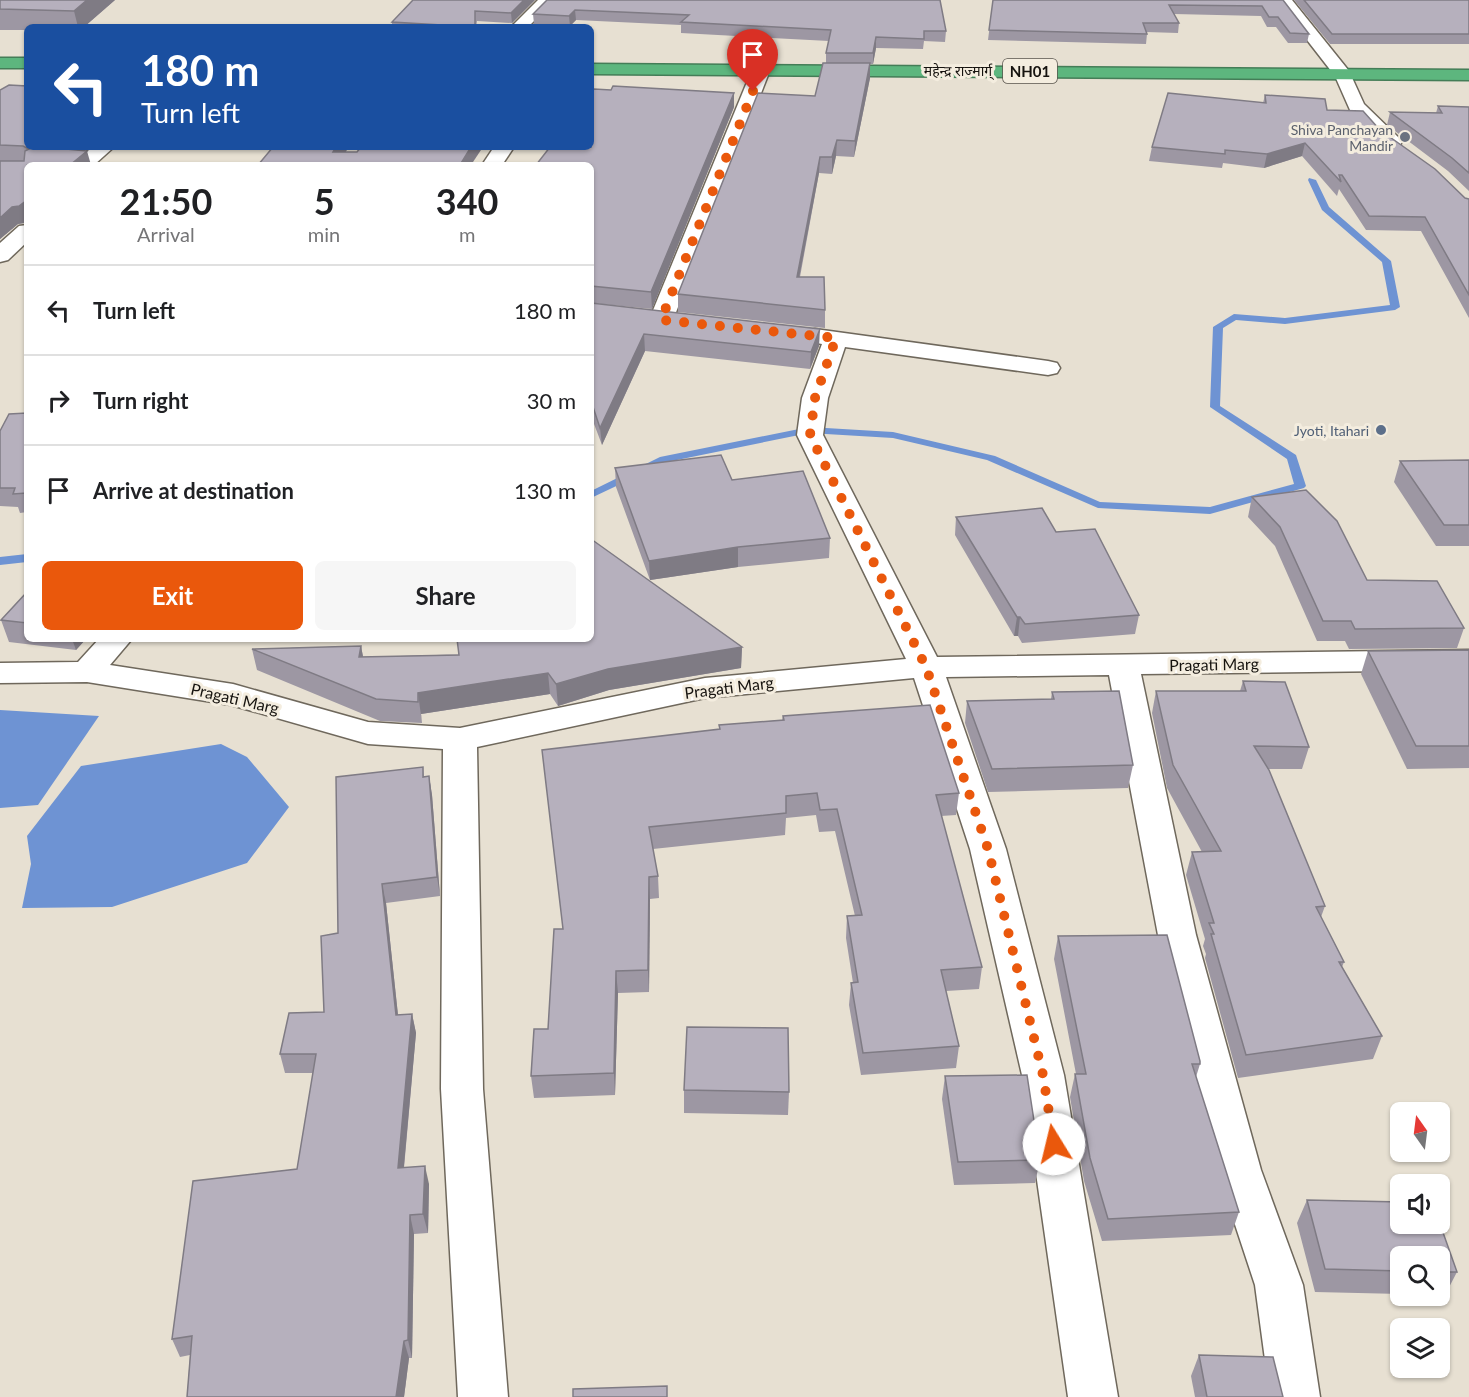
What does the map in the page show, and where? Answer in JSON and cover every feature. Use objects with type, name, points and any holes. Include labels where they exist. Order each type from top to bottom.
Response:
[{"type":"highway","points":[[0,63],[24,63]]},
{"type":"highway","name":"महेन्द्र राज्मार्ग्","points":[[594,69],[1469,75]]},
{"type":"street","points":[[522,24],[547,0]]},
{"type":"street","points":[[1284,0],[1342,75],[1356,105],[1385,137],[1403,150]]},
{"type":"street","points":[[662,320],[761,70]]},
{"type":"street","points":[[86,162],[100,150]]},
{"type":"street","points":[[0,255],[24,234]]},
{"type":"street","points":[[789,333],[1048,368]]},
{"type":"street","points":[[836,338],[815,398],[810,435],[926,667],[988,849],[1043,1075],[1093,1397]]},
{"type":"street","points":[[87,672],[113,642]]},
{"type":"street","name":"Pragati Marg","points":[[0,673],[87,672],[233,695],[368,733],[460,739],[705,688],[926,667],[1469,660]]},
{"type":"street","points":[[1123,665],[1177,935],[1239,1170],[1279,1285],[1295,1397]]},
{"type":"street","points":[[460,739],[462,1089],[483,1397]]},
{"type":"water","points":[[0,710],[99,716],[38,805],[0,808]]},
{"type":"water","points":[[221,744],[247,757],[289,807],[247,863],[112,907],[22,908],[31,864],[27,836],[81,766]]},
{"type":"building","points":[[0,0],[87,0],[74,11],[0,9]]},
{"type":"building","points":[[413,0],[524,0],[511,13],[475,11],[475,24],[392,22]]},
{"type":"building","points":[[547,0],[940,0],[946,31],[924,31],[924,39],[876,37],[873,53],[826,53],[831,30],[681,22],[689,15],[575,10],[569,16],[533,14]]},
{"type":"building","points":[[993,0],[1283,0],[1309,34],[1290,33],[1278,17],[1269,17],[1262,6],[1169,5],[1179,23],[1143,23],[1147,34],[989,30]]},
{"type":"building","points":[[1304,0],[1469,0],[1469,34],[1332,34]]},
{"type":"building","points":[[823,63],[870,63],[855,141],[837,140],[832,157],[820,157],[797,277],[824,277],[825,310],[678,294],[758,93],[815,96]]},
{"type":"building","points":[[9,85],[24,86],[24,146],[0,145],[0,90]]},
{"type":"building","points":[[613,86],[734,93],[651,292],[594,286],[594,162],[538,162],[548,150],[594,150],[594,89],[611,90]]},
{"type":"building","points":[[1168,93],[1266,103],[1265,95],[1325,99],[1327,110],[1363,111],[1380,130],[1435,169],[1465,198],[1469,199],[1469,295],[1425,217],[1369,216],[1342,175],[1339,175],[1341,182],[1305,143],[1267,154],[1225,150],[1225,154],[1152,147]]},
{"type":"building","points":[[1438,106],[1469,107],[1469,173],[1390,112],[1442,113]]},
{"type":"building","points":[[270,150],[357,152],[359,150],[469,150],[462,162],[260,162]]},
{"type":"building","points":[[25,151],[87,151],[74,162],[24,162],[24,202],[12,207],[0,218],[0,161],[24,161]]},
{"type":"building","points":[[594,303],[820,329],[811,352],[644,334],[600,428],[594,410]]},
{"type":"building","points":[[24,413],[24,493],[13,494],[15,488],[0,488],[0,431],[9,414]]},
{"type":"building","points":[[721,455],[732,480],[803,471],[830,538],[738,547],[649,561],[615,468]]},
{"type":"building","points":[[1469,460],[1469,525],[1444,525],[1400,461]]},
{"type":"building","points":[[1306,490],[1337,521],[1367,580],[1437,581],[1464,628],[1355,629],[1351,621],[1323,621],[1280,527],[1252,497]]},
{"type":"building","points":[[1042,508],[1056,532],[1095,529],[1139,615],[1025,624],[1020,617],[1017,617],[956,517]]},
{"type":"building","points":[[594,541],[742,647],[608,669],[556,684],[548,673],[418,693],[418,702],[376,699],[252,649],[361,646],[359,657],[459,655],[457,642],[594,642]]},
{"type":"building","points":[[24,595],[24,623],[1,620]]},
{"type":"building","points":[[1469,650],[1469,746],[1416,746],[1368,651]]},
{"type":"building","points":[[1243,681],[1285,682],[1309,747],[1254,746],[1269,770],[1325,906],[1316,907],[1344,962],[1339,962],[1382,1036],[1246,1055],[1211,934],[1214,934],[1209,923],[1214,923],[1192,852],[1221,851],[1173,765],[1156,691],[1246,691]]},
{"type":"building","points":[[1119,691],[1133,765],[992,769],[967,701],[1054,699],[1052,692]]},
{"type":"building","points":[[930,705],[959,793],[936,795],[982,967],[941,970],[959,1046],[863,1053],[851,983],[858,982],[847,916],[862,915],[837,809],[820,810],[817,793],[786,796],[786,813],[649,827],[658,876],[649,877],[648,970],[616,971],[614,1073],[531,1076],[534,1029],[548,1029],[554,929],[563,929],[542,750],[720,729],[719,725],[784,720],[783,716]]},
{"type":"building","points":[[423,767],[423,777],[429,776],[437,877],[382,884],[396,1015],[412,1014],[398,1168],[425,1166],[423,1214],[410,1215],[408,1340],[404,1341],[396,1397],[187,1397],[192,1336],[172,1339],[193,1181],[297,1169],[316,1054],[280,1054],[289,1013],[324,1012],[321,936],[338,933],[336,777]]},
{"type":"building","points":[[1167,935],[1200,1061],[1200,1064],[1192,1064],[1239,1212],[1108,1219],[1090,1158],[1075,1074],[1086,1074],[1058,936]]},
{"type":"building","points":[[687,1027],[788,1028],[789,1092],[684,1090]]},
{"type":"building","points":[[1027,1075],[1040,1160],[958,1162],[945,1076]]},
{"type":"building","points":[[1307,1200],[1390,1202],[1390,1234],[1444,1234],[1448,1246],[1390,1246],[1390,1271],[1325,1269]]},
{"type":"building","points":[[1450,1252],[1457,1272],[1450,1272]]},
{"type":"building","points":[[1199,1355],[1273,1357],[1283,1397],[1207,1397]]},
{"type":"building","points":[[667,1386],[667,1397],[573,1397],[573,1389]]},
{"type":"waterway","points":[[594,494],[664,459],[809,430],[893,435],[991,458],[1098,505],[1210,511],[1300,486],[1292,457],[1215,407],[1218,327],[1234,317],[1285,321],[1395,307],[1386,261],[1325,208],[1312,180]]},
{"type":"waterway","points":[[0,561],[24,558]]},
{"type":"place","name":"Shiva Panchayan Mandir","points":[[1405,137]]},
{"type":"place","name":"Jyoti, Itahari","points":[[1381,430]]},
{"type":"route","points":[[753,91],[661,320],[836,338],[815,398],[810,435],[926,667],[988,849],[1043,1075],[1054,1144]]}]
